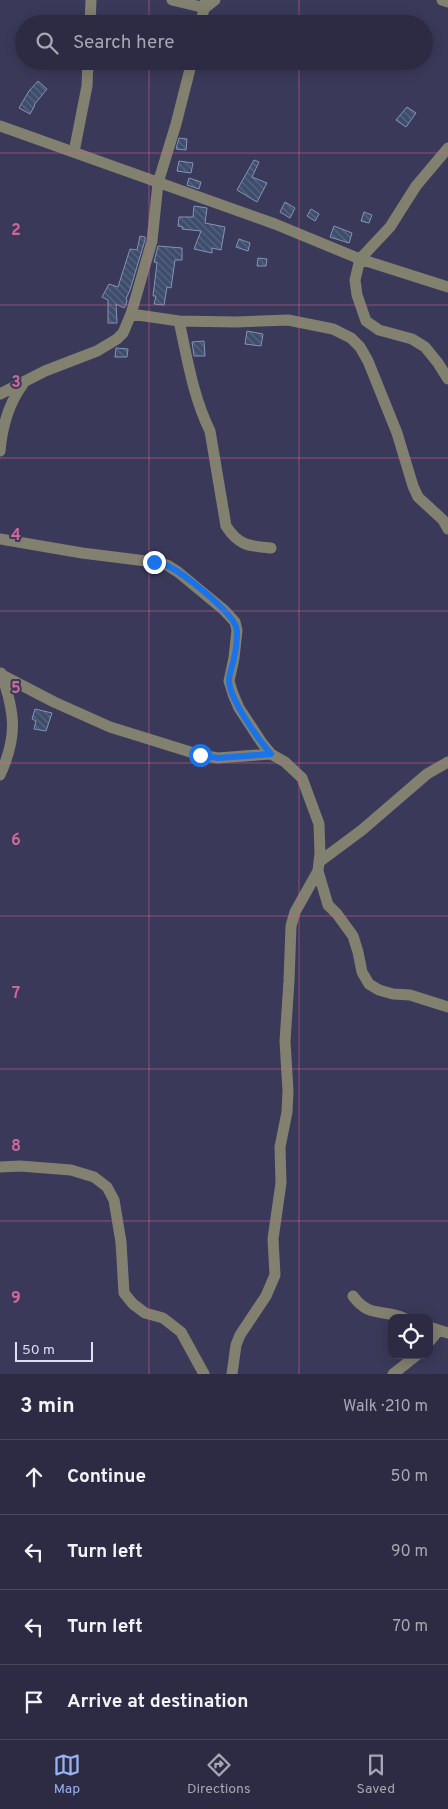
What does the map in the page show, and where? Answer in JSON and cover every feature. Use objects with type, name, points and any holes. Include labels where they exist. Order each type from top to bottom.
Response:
[{"type":"street","points":[[90,15],[91,0]]},
{"type":"street","points":[[172,0],[205,4],[215,0]]},
{"type":"street","points":[[442,0],[448,2]]},
{"type":"street","points":[[74,152],[87,86],[88,70]]},
{"type":"street","points":[[0,394],[45,371],[97,352],[123,333],[131,314],[152,241],[158,183],[190,70]]},
{"type":"street","points":[[0,126],[275,224],[360,259],[448,287]]},
{"type":"street","points":[[448,148],[416,186],[390,227],[360,259],[355,280],[366,321],[378,330],[412,339],[425,347],[448,379]]},
{"type":"street","points":[[131,314],[179,321],[236,322],[288,320],[333,329],[350,338],[360,347],[368,361],[397,434],[418,497],[443,520],[448,528]]},
{"type":"street","points":[[179,321],[198,397],[210,431],[226,526],[233,536],[248,546],[271,548]]},
{"type":"street","points":[[0,451],[5,423],[15,395],[24,383]]},
{"type":"street","points":[[0,539],[167,565],[224,610],[235,622],[237,630],[229,681],[232,694],[258,738],[271,754],[285,762],[302,778],[319,824],[319,867],[328,905],[353,936],[362,972],[369,984],[379,990],[392,994],[410,995],[448,1007]]},
{"type":"street","points":[[1,672],[54,702],[110,727],[200,755],[218,758],[271,754]]},
{"type":"street","points":[[0,775],[6,761],[13,733],[12,707],[1,672]]},
{"type":"street","points":[[232,1374],[236,1345],[240,1335],[266,1296],[274,1275],[273,1239],[281,1183],[280,1147],[287,1112],[288,1091],[285,1041],[291,926],[295,912],[319,867],[426,774],[448,762]]},
{"type":"street","points":[[0,1168],[20,1166],[71,1170],[94,1176],[106,1187],[114,1200],[121,1242],[124,1293],[133,1304],[146,1313],[163,1318],[181,1332],[204,1374]]},
{"type":"street","points":[[353,1296],[367,1310],[388,1315]]},
{"type":"street","points":[[393,1374],[412,1359]]},
{"type":"building","points":[[38,81],[47,89],[34,105],[30,114],[19,108],[29,91]]},
{"type":"building","points":[[407,107],[416,113],[406,127],[396,120]]},
{"type":"building","points":[[179,138],[187,139],[186,150],[176,149]]},
{"type":"building","points":[[254,160],[259,162],[252,177],[267,183],[257,202],[237,190]]},
{"type":"building","points":[[179,161],[193,163],[191,173],[177,171]]},
{"type":"building","points":[[189,178],[201,182],[199,189],[187,185]]},
{"type":"building","points":[[285,202],[295,208],[290,218],[280,212]]},
{"type":"building","points":[[194,206],[207,208],[205,223],[225,227],[221,250],[212,248],[212,253],[194,249],[201,231],[182,229],[183,227],[178,226],[179,217],[193,217]]},
{"type":"building","points":[[311,209],[319,214],[315,221],[307,216]]},
{"type":"building","points":[[364,212],[372,215],[369,223],[361,221]]},
{"type":"building","points":[[334,226],[352,233],[349,243],[330,237]]},
{"type":"building","points":[[140,236],[145,237],[145,240],[126,299],[126,305],[124,308],[116,304],[117,323],[108,323],[108,300],[102,297],[109,284],[118,287],[130,249],[137,250]]},
{"type":"building","points":[[239,239],[250,243],[248,251],[236,247]]},
{"type":"building","points":[[158,246],[182,248],[182,260],[175,260],[171,288],[167,287],[164,305],[154,304],[156,296],[153,296],[157,263],[154,262]]},
{"type":"building","points":[[258,258],[267,259],[266,266],[257,266]]},
{"type":"building","points":[[247,331],[263,334],[261,346],[245,344]]},
{"type":"building","points":[[204,341],[205,356],[194,356],[192,342]]},
{"type":"building","points":[[116,348],[128,349],[127,357],[115,357]]},
{"type":"building","points":[[35,709],[52,713],[46,731],[34,729],[36,721],[32,719]]},
{"type":"route","points":[[154,562],[167,565],[178,572],[224,610],[235,622],[237,630],[229,681],[232,694],[239,708],[271,754],[218,758],[200,755]]}]
